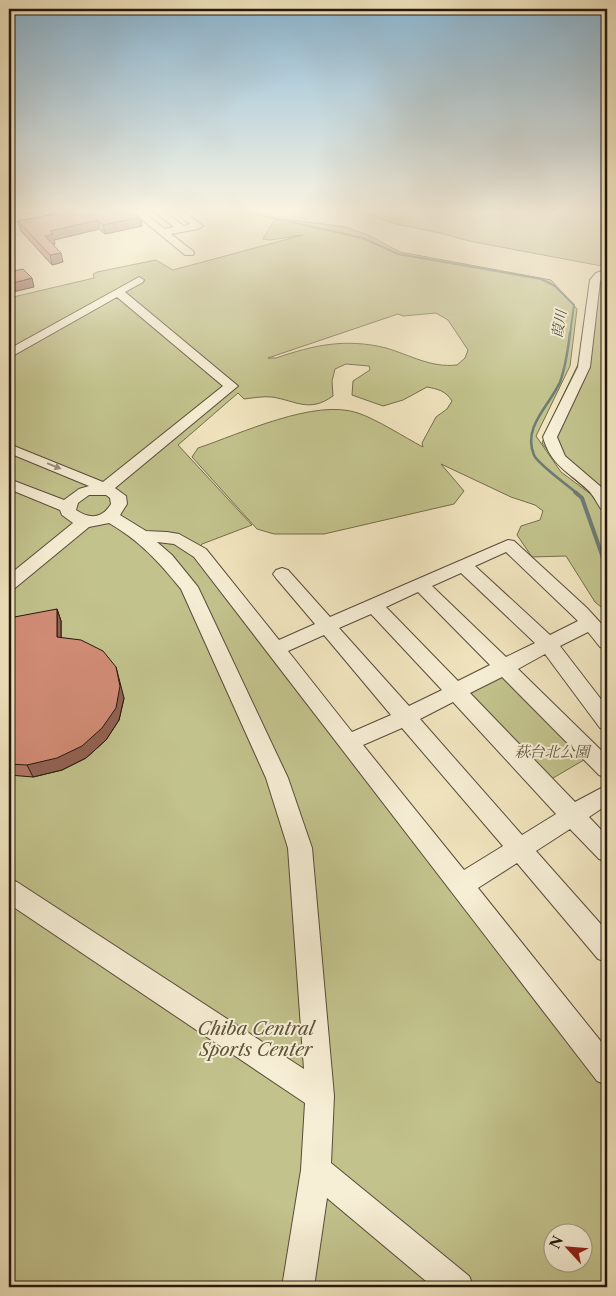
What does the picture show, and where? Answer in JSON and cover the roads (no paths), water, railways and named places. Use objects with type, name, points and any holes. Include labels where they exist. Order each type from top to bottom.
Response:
[{"type":"street","points":[[607,272],[600,276],[601,283],[584,367],[550,437],[551,449],[557,458],[595,488],[605,500],[607,506]]},
{"type":"street","points":[[9,354],[139,280]]},
{"type":"street","points":[[100,490],[231,386],[118,292]]},
{"type":"street","points":[[9,448],[97,484],[100,490]]},
{"type":"street","points":[[9,484],[69,508],[74,518],[86,521],[96,521],[110,516],[116,511],[120,503],[118,496],[114,493],[100,490],[84,492],[76,496],[69,508]]},
{"type":"street","points":[[9,584],[86,521]]},
{"type":"street","points":[[143,537],[172,537],[186,542],[200,553],[607,1071]]},
{"type":"street","points":[[276,649],[508,545],[590,623],[607,642]]},
{"type":"street","points":[[463,565],[548,644],[607,722]]},
{"type":"street","points":[[282,574],[607,949]]},
{"type":"street","points":[[420,584],[607,769]]},
{"type":"street","points":[[374,605],[607,852]]},
{"type":"street","points":[[350,742],[406,716],[590,623]]},
{"type":"street","points":[[461,885],[607,794]]},
{"type":"street","points":[[9,890],[320,1096]]},
{"type":"street","points":[[316,1170],[458,1287]]},
{"type":"lane","points":[[110,516],[143,537],[166,559],[189,587],[277,778],[300,848],[320,1096],[316,1170],[298,1287]]},
{"type":"waterway","name":"葭川","points":[[487,269],[541,279],[555,286],[574,305],[570,334]]},
{"type":"waterway","name":"葭川","points":[[570,333],[560,382],[534,426],[531,445],[536,459],[577,493]]},
{"type":"waterway","name":"葭川","points":[[575,492],[582,498],[607,569]]},
{"type":"park label","name":"萩台北公園","points":[[552,752]]},
{"type":"park label","name":"Chiba Central Sports Center","points":[[256,1039]]}]
